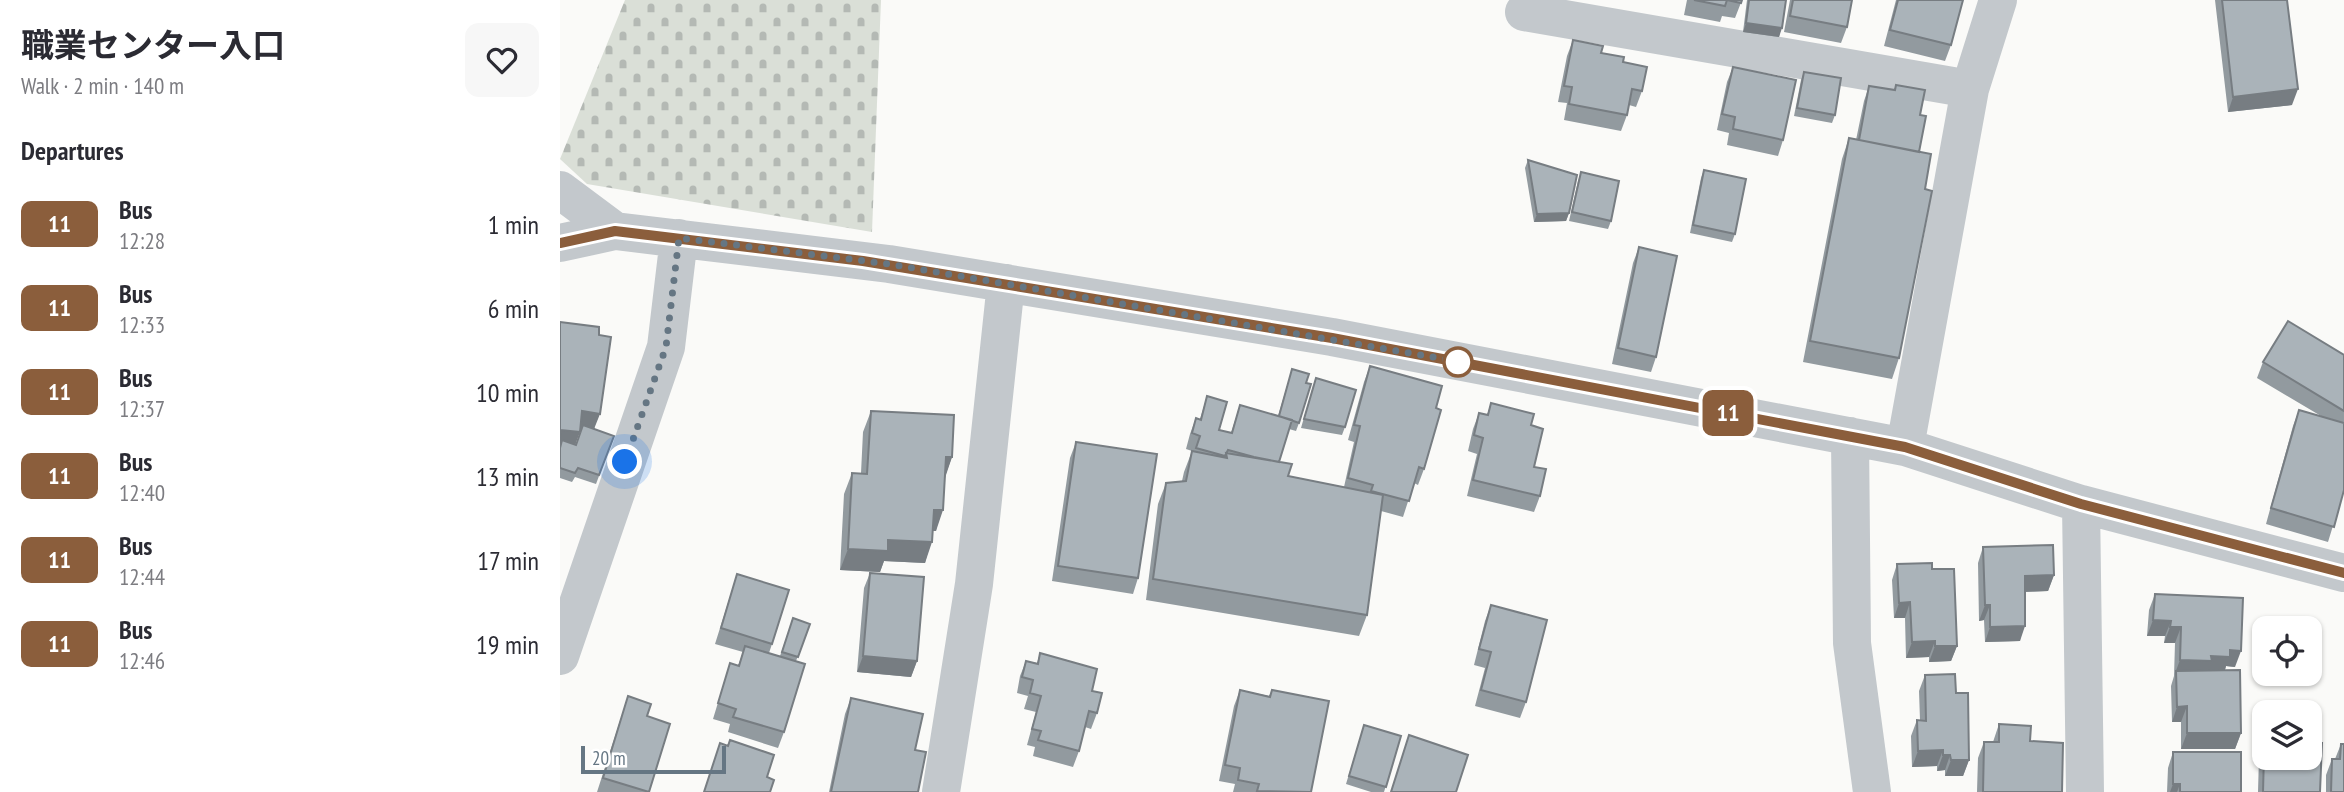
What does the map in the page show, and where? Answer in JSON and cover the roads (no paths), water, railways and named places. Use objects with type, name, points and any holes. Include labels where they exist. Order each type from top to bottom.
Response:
[{"type":"street","points":[[1905,447],[1970,89],[1998,0]]},
{"type":"street","points":[[1524,12],[1619,15],[1970,89]]},
{"type":"street","points":[[560,190],[615,231]]},
{"type":"street","points":[[560,243],[615,231],[679,238],[889,264],[1345,340],[1905,447],[2081,504],[2344,573]]},
{"type":"street","points":[[560,656],[666,347],[679,238]]},
{"type":"street","points":[[941,792],[974,584],[1006,283]]},
{"type":"street","points":[[1850,436],[1852,643],[1872,792]]},
{"type":"street","points":[[2081,504],[2085,792]]}]
